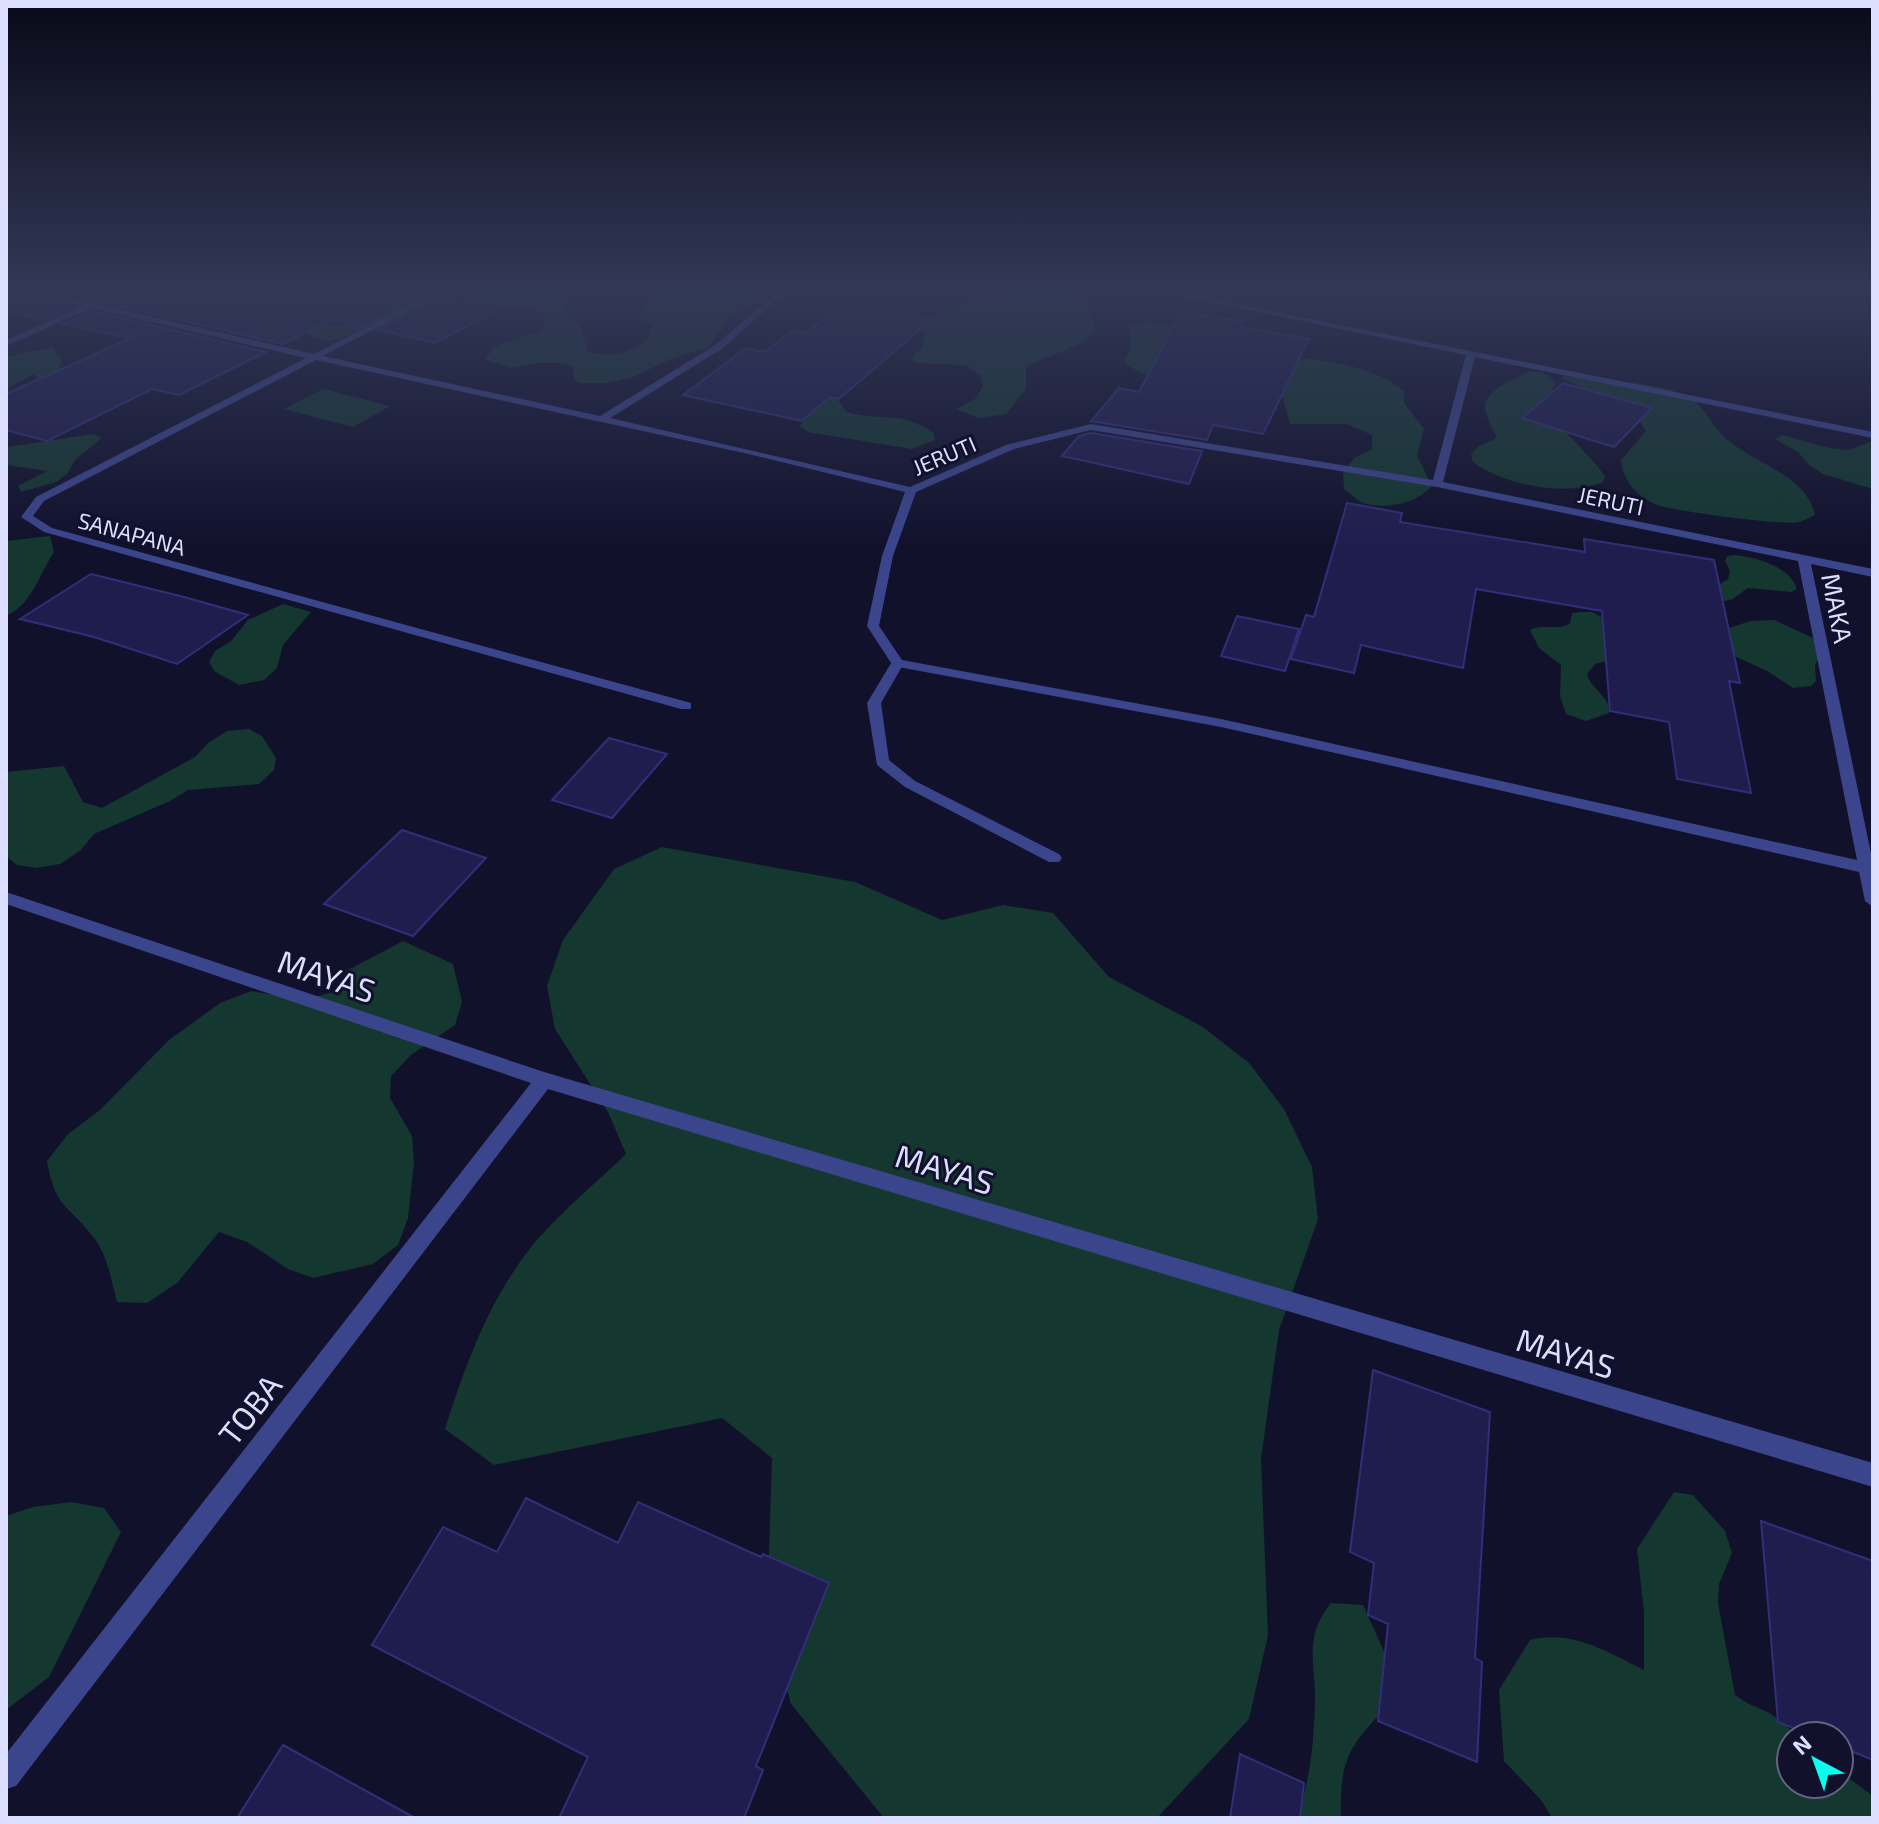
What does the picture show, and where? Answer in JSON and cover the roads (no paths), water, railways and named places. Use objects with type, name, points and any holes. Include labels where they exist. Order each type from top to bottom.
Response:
[{"type":"street","name":"SANAPANA","points":[[271,377],[40,499],[27,517],[48,530],[686,706]]},
{"type":"street","name":"JERUTI","points":[[408,377],[911,490],[1010,447],[1091,427],[1437,484],[1873,573]]},
{"type":"street","points":[[601,419],[669,377]]},
{"type":"street","points":[[1437,484],[1465,377]]},
{"type":"street","points":[[1586,377],[1873,435]]},
{"type":"street","points":[[911,490],[893,531],[873,626],[898,663],[1221,723],[1869,868]]},
{"type":"street","name":"MAKA","points":[[1804,560],[1869,868],[1873,901]]},
{"type":"street","points":[[898,663],[874,703],[882,762],[910,784],[1054,858]]},
{"type":"street","name":"MAYAS","points":[[6,898],[544,1080],[1873,1475]]},
{"type":"street","name":"TOBA","points":[[6,1776],[544,1080]]}]
